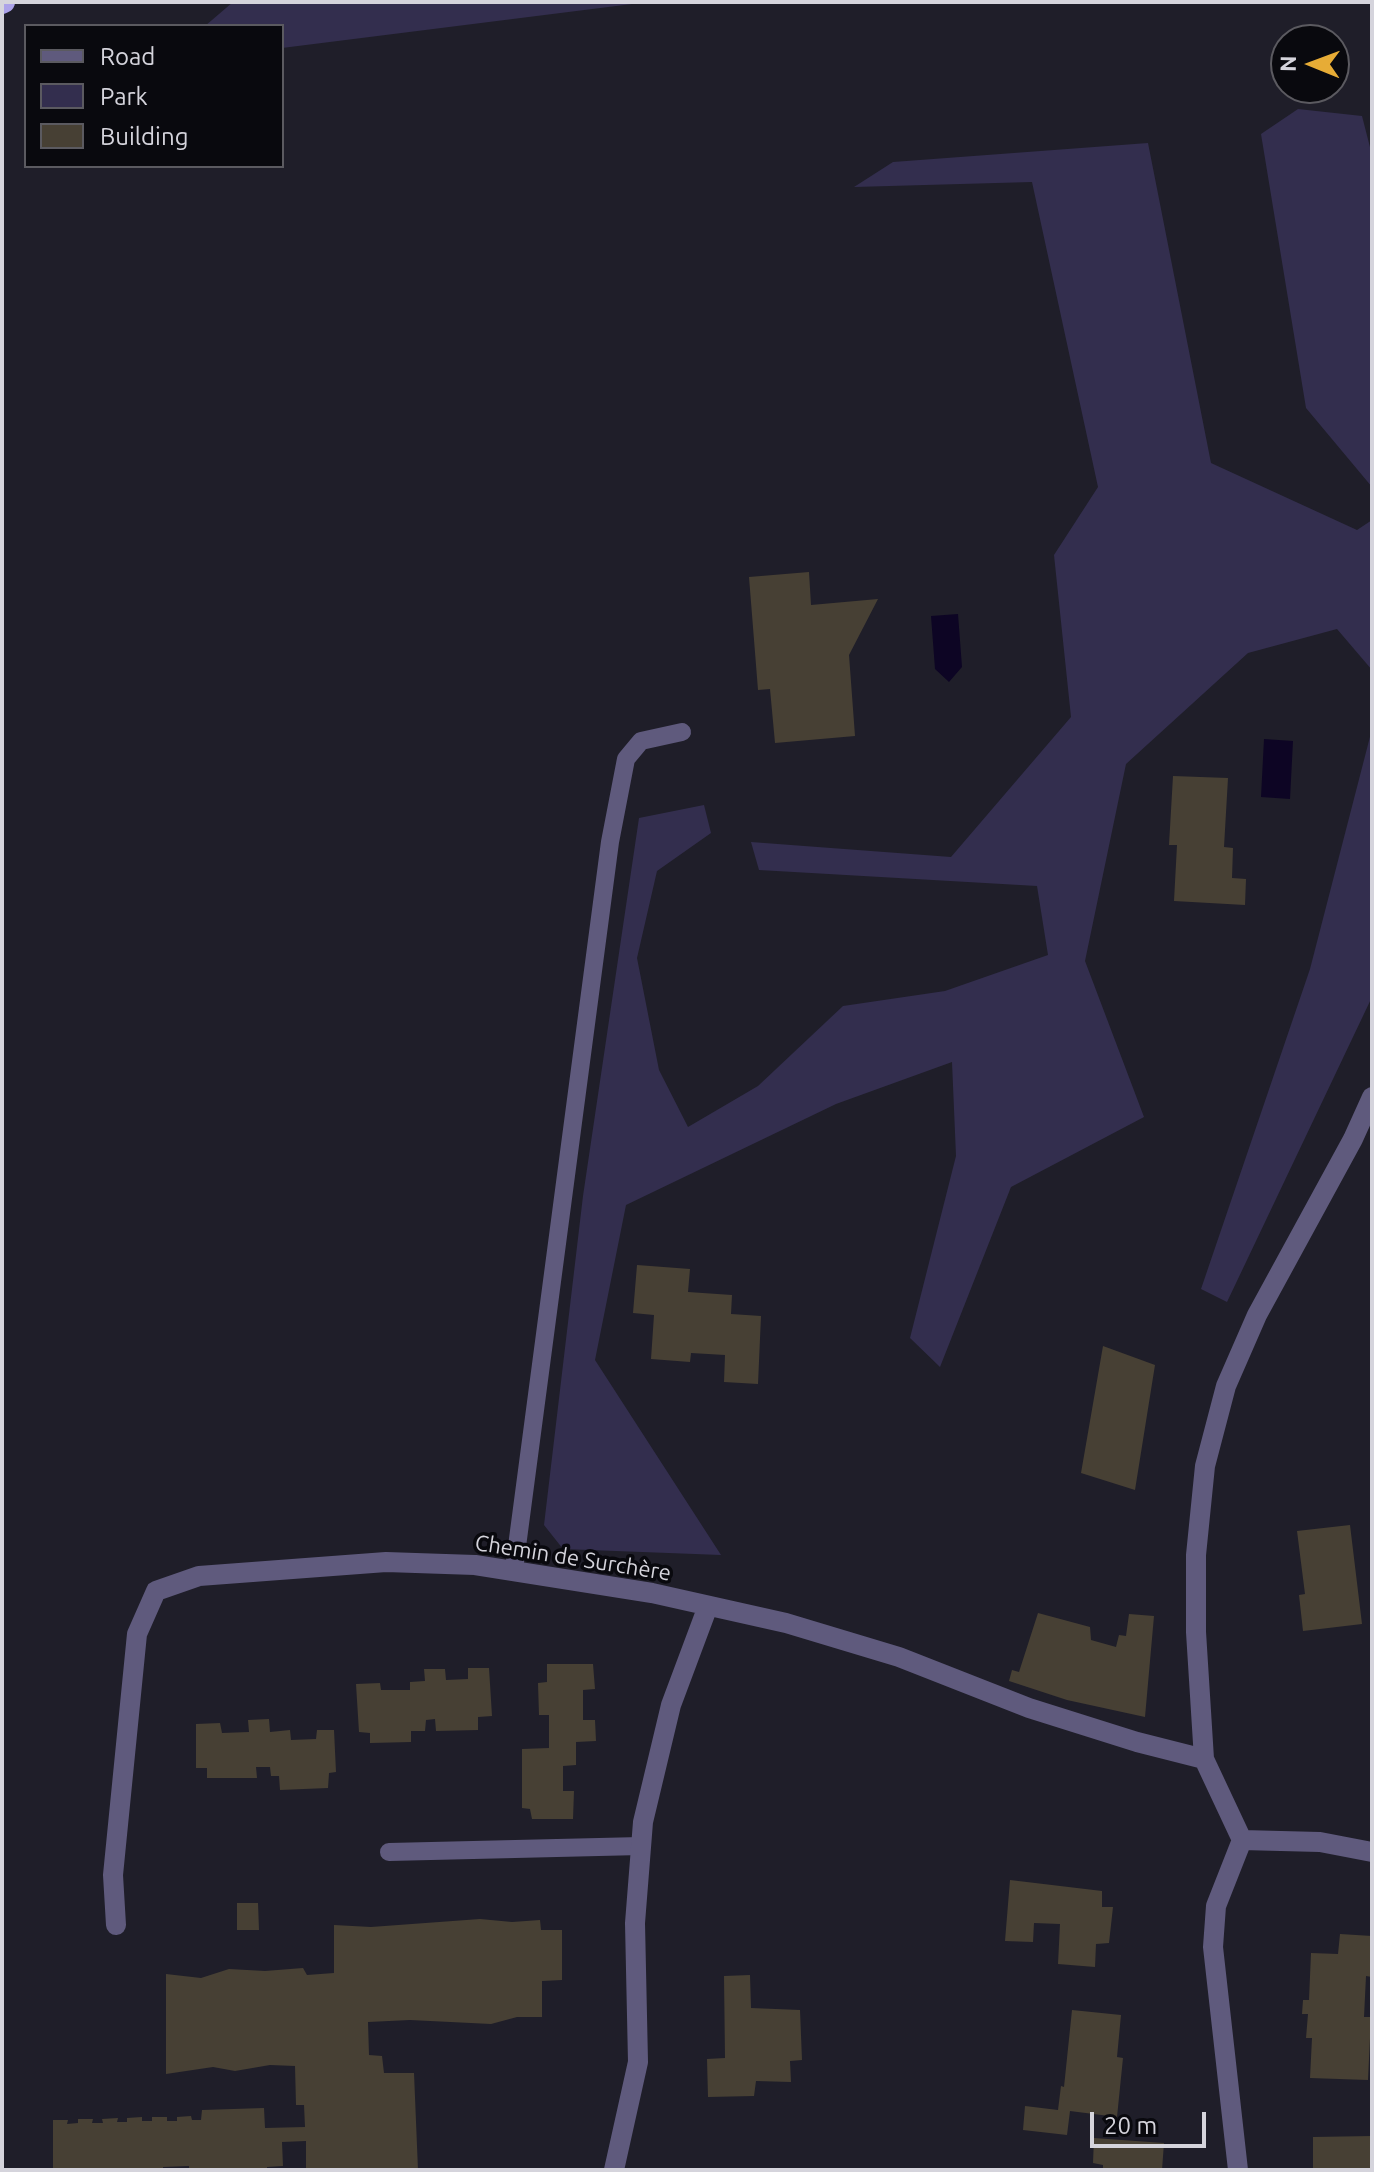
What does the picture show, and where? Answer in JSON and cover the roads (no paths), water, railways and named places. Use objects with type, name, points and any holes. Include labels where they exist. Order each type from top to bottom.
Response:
[{"type":"street","points":[[1238,2170],[1213,1947],[1216,1906],[1242,1840],[1204,1759],[1196,1632],[1196,1555],[1205,1466],[1226,1386],[1257,1315],[1353,1139],[1372,1097]]},
{"type":"street","name":"Chemin de Surchère","points":[[116,1925],[113,1875],[137,1634],[156,1591],[199,1576],[386,1562],[475,1565],[652,1593],[786,1623],[899,1657],[1029,1708],[1137,1742],[1204,1759]]},
{"type":"street","points":[[614,2170],[638,2062],[635,1923],[643,1822],[671,1705],[708,1606]]},
{"type":"street","points":[[1242,1840],[1320,1842],[1372,1852]]},
{"type":"lane","points":[[514,1569],[610,842],[626,759],[641,741],[682,732]]},
{"type":"lane","points":[[389,1852],[641,1846]]}]
